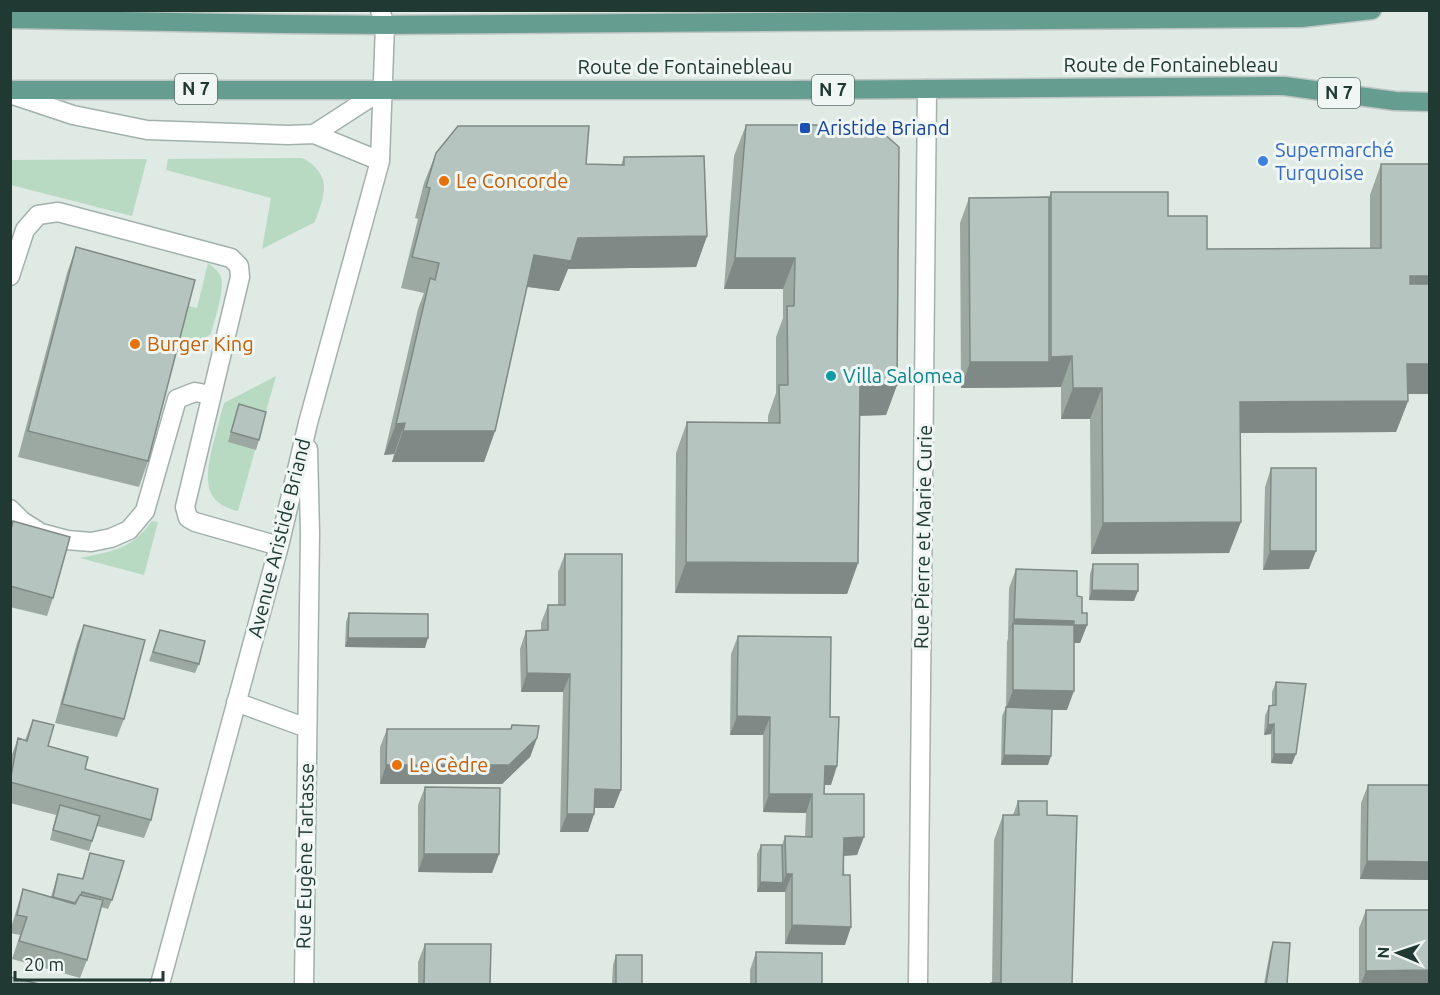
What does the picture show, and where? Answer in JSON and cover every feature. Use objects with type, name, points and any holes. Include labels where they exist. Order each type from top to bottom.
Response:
[{"type":"main road","points":[[10,19],[274,24],[387,15],[678,23],[716,17],[1301,14],[1371,10]]},
{"type":"main road","name":"Route de Fontainebleau","points":[[10,92],[1284,86],[1395,101],[1430,102]]},
{"type":"street","points":[[662,10],[678,23]]},
{"type":"street","name":"Avenue Aristide Briand","points":[[160,984],[279,546],[308,423],[380,161],[387,15]]},
{"type":"street","name":"Rue Pierre et Marie Curie","points":[[918,984],[927,89]]},
{"type":"street","points":[[314,134],[382,90]]},
{"type":"street","points":[[10,92],[72,115],[147,130],[314,134],[380,161]]},
{"type":"street","points":[[10,276],[25,230],[38,215],[58,212],[231,258],[239,266],[240,277],[185,507],[188,518],[195,522],[279,546]]},
{"type":"street","points":[[10,509],[22,521],[40,533],[67,540],[91,542],[111,538],[129,530],[145,512],[177,399],[195,392],[212,395]]},
{"type":"street","name":"Rue Eugène Tartasse","points":[[304,984],[310,533],[308,423]]},
{"type":"street","points":[[236,702],[307,728]]},
{"type":"green space","points":[[302,158],[318,170],[324,183],[323,196],[315,222],[262,249],[271,198],[166,170],[168,159]]},
{"type":"green space","points":[[147,159],[132,216],[11,185],[11,160]]},
{"type":"green space","points":[[208,263],[219,273],[222,283],[211,334],[181,355],[174,353],[186,305],[197,308]]},
{"type":"green space","points":[[276,376],[238,511],[217,501],[209,485],[211,455],[224,403]]},
{"type":"green space","points":[[152,521],[158,522],[144,575],[80,558],[112,551],[129,544]]},
{"type":"building","name":"Villa Salomea","points":[[746,125],[874,125],[899,147],[897,385],[860,385],[858,563],[686,562],[687,422],[780,423],[779,385],[788,385],[787,306],[794,306],[795,258],[735,258]]},
{"type":"building","points":[[458,126],[589,126],[586,164],[624,165],[624,157],[704,156],[707,236],[578,238],[571,261],[534,255],[495,431],[403,431],[405,423],[396,424],[430,278],[435,280],[439,263],[412,257],[430,188],[426,187],[436,153]]},
{"type":"building","points":[[1381,164],[1430,164],[1430,276],[1410,276],[1410,284],[1430,284],[1430,364],[1407,364],[1408,401],[1240,402],[1241,522],[1103,523],[1102,388],[1073,388],[1072,356],[1051,357],[1051,192],[1168,192],[1168,216],[1207,216],[1207,249],[1381,248]]},
{"type":"building","points":[[1049,197],[1049,362],[970,362],[969,198]]},
{"type":"building","points":[[76,247],[195,280],[148,461],[28,431]]},
{"type":"building","points":[[239,404],[266,412],[259,440],[231,432]]},
{"type":"building","points":[[1271,468],[1316,468],[1316,551],[1270,551]]},
{"type":"building","points":[[13,521],[70,537],[53,598],[10,586],[10,533]]},
{"type":"building","points":[[565,554],[622,554],[621,790],[595,789],[594,814],[567,814],[570,674],[527,673],[526,631],[548,630],[548,605],[565,605]]},
{"type":"building","points":[[1093,564],[1138,564],[1138,591],[1092,590]]},
{"type":"building","points":[[1016,569],[1077,571],[1077,596],[1082,597],[1082,613],[1087,613],[1087,625],[1074,625],[1074,621],[1014,619]]},
{"type":"building","points":[[349,613],[428,614],[428,638],[348,638]]},
{"type":"building","points":[[1013,624],[1074,625],[1074,691],[1013,690]]},
{"type":"building","points":[[84,625],[145,640],[124,719],[62,704]]},
{"type":"building","points":[[160,630],[205,641],[199,664],[153,652]]},
{"type":"building","points":[[738,636],[831,637],[830,717],[839,717],[837,766],[825,766],[824,794],[864,794],[864,837],[844,838],[843,875],[850,875],[851,927],[792,925],[792,874],[786,874],[785,836],[812,837],[812,794],[769,794],[770,717],[737,716]]},
{"type":"building","points":[[1276,682],[1306,684],[1296,754],[1274,754],[1274,724],[1268,725],[1269,706],[1276,705]]},
{"type":"building","points":[[1006,707],[1052,709],[1051,756],[1004,755]]},
{"type":"building","points":[[33,720],[54,725],[48,746],[88,757],[85,769],[158,789],[151,820],[10,782],[18,738],[27,741]]},
{"type":"building","points":[[512,725],[539,726],[537,738],[509,765],[386,765],[387,729],[511,729]]},
{"type":"building","points":[[1368,785],[1430,785],[1430,862],[1367,861]]},
{"type":"building","points":[[425,787],[500,788],[499,854],[424,854]]},
{"type":"building","points":[[1018,801],[1047,801],[1047,815],[1077,816],[1072,984],[991,984],[1001,983],[1003,815],[1019,815]]},
{"type":"building","points":[[60,805],[100,816],[92,841],[53,830]]},
{"type":"building","points":[[761,845],[782,845],[783,883],[760,882]]},
{"type":"building","points":[[90,853],[124,861],[112,900],[82,892],[75,903],[53,897],[58,874],[83,879]]},
{"type":"building","points":[[23,889],[75,904],[80,895],[103,900],[87,960],[19,941],[27,917],[17,915]]},
{"type":"building","points":[[1366,910],[1430,910],[1430,970],[1366,971]]},
{"type":"building","points":[[1273,942],[1290,943],[1287,984],[1266,984]]},
{"type":"building","points":[[425,944],[491,944],[490,984],[424,984]]},
{"type":"building","points":[[756,952],[822,953],[822,984],[756,984]]},
{"type":"building","points":[[616,955],[642,955],[642,984],[616,984]]},
{"type":"building","points":[[10,977],[39,984],[10,984]]},
{"type":"place","name":"Aristide Briand","points":[[805,128]]},
{"type":"place","name":"Supermarché Turquoise","points":[[1263,161]]},
{"type":"place","name":"Le Concorde","points":[[444,181]]},
{"type":"place","name":"Burger King","points":[[135,344]]},
{"type":"place","name":"Villa Salomea","points":[[831,376]]},
{"type":"place","name":"Le Cèdre","points":[[397,765]]}]
